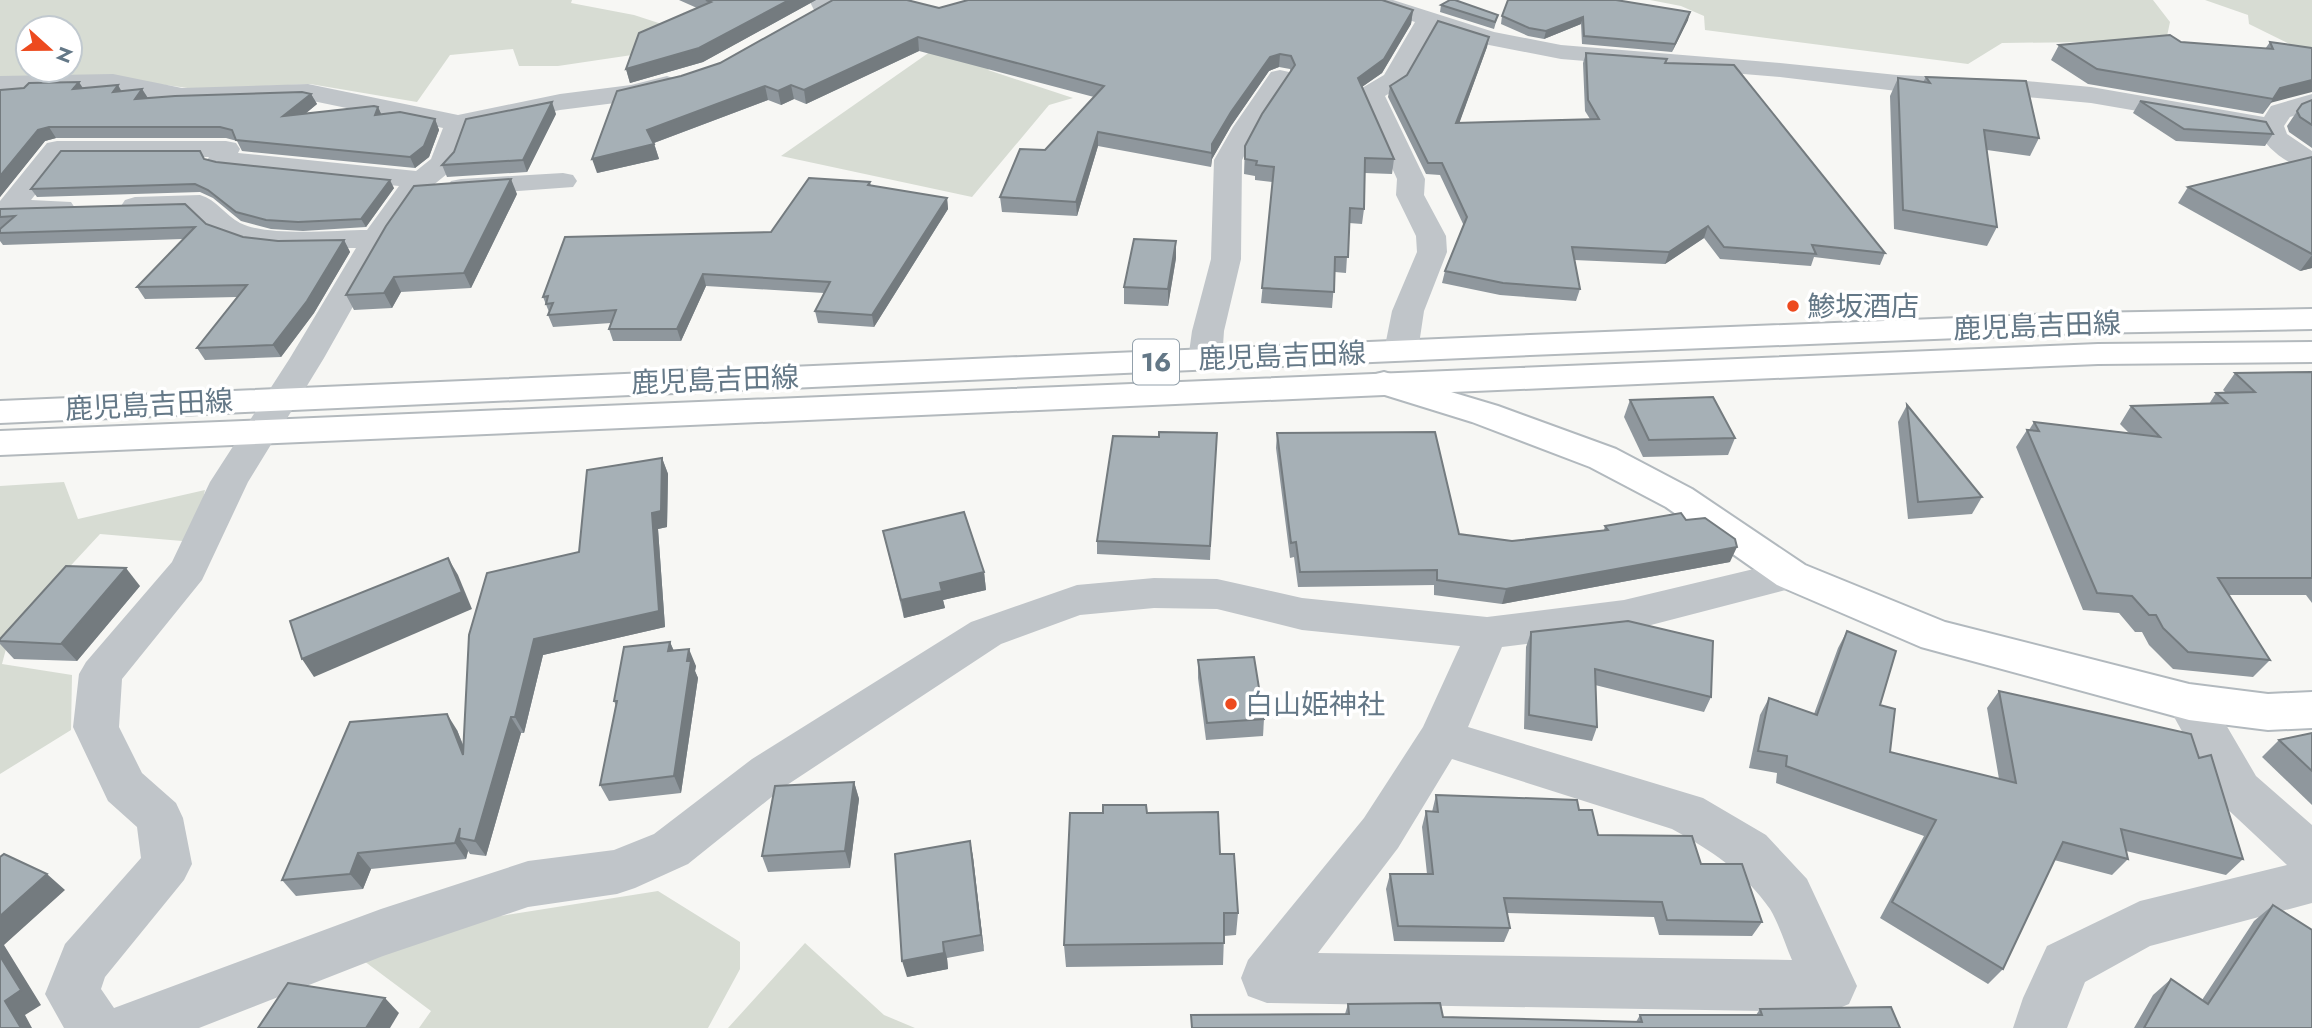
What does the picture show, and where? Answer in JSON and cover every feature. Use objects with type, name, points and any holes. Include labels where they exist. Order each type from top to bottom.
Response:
[{"type":"main road","name":"鹿児島吉田線","points":[[0,412],[271,415],[1392,367],[2083,323],[2312,318]]},
{"type":"main road","name":"鹿児島吉田線","points":[[0,443],[271,415],[1206,360],[1392,367],[2312,352]]},
{"type":"main road","points":[[1392,367],[1485,414],[1603,458],[1679,498],[1791,575],[1936,636],[2189,702],[2268,712],[2312,710]]},
{"type":"street","points":[[1370,0],[1489,38],[1561,52],[1780,69],[1897,83],[2016,88],[2091,95],[2271,126]]},
{"type":"street","points":[[1392,367],[1408,311],[1432,253],[1431,236],[1410,195],[1411,179],[1371,93],[1394,80],[1428,19]]},
{"type":"street","points":[[1206,360],[1208,331],[1226,259],[1228,160],[1245,127],[1279,77]]},
{"type":"street","points":[[0,84],[113,82],[182,96],[308,92],[458,123],[560,102],[631,93],[688,78]]},
{"type":"street","points":[[2271,126],[2280,112],[2312,102]]},
{"type":"street","points":[[96,1028],[72,994],[84,962],[167,864],[159,818],[125,787],[96,727],[101,674],[188,570],[229,482],[376,239],[416,185],[443,163],[458,123]]},
{"type":"street","points":[[2271,126],[2275,138],[2312,164]]},
{"type":"street","points":[[200,204],[226,149],[57,149],[9,209],[200,204],[229,229],[249,235],[272,239],[376,239]]},
{"type":"street","points":[[221,160],[416,185],[564,181]]},
{"type":"street","points":[[130,1028],[380,933],[528,884],[617,872],[671,849],[768,773],[986,633],[1077,600],[1154,593],[1217,594],[1302,614],[1487,633],[1625,616],[1791,575]]},
{"type":"street","points":[[1441,737],[1686,813],[1722,832],[1749,850],[1789,895],[1830,986],[1267,978],[1381,833],[1441,737],[1487,633]]},
{"type":"street","points":[[2189,702],[2239,790],[2312,856]]},
{"type":"street","points":[[2040,1028],[2042,1017],[2066,964],[2140,925],[2312,881]]},
{"type":"shaded area","points":[[0,0],[572,0],[571,3],[634,15],[668,26],[632,55],[558,66],[519,66],[513,49],[450,55],[417,102],[310,84],[195,89],[99,76],[84,77],[84,14],[14,14],[14,79],[0,80]]},
{"type":"shaded area","points":[[1650,0],[2153,0],[2170,22],[2166,41],[2002,43],[1968,64],[1705,30],[1704,16],[1681,6]]},
{"type":"shaded area","points":[[2205,0],[2312,0],[2312,55],[2249,24],[2248,15]]},
{"type":"shaded area","points":[[967,26],[1022,45],[988,70],[1073,98],[1049,105],[972,197],[781,156]]},
{"type":"shaded area","points":[[64,482],[78,519],[205,490],[194,542],[100,534],[11,630],[2,664],[72,675],[71,730],[0,774],[0,486]]},
{"type":"shaded area","points":[[658,891],[740,942],[740,969],[708,1028],[419,1028],[431,1011],[360,958],[450,924]]},
{"type":"shaded area","points":[[805,943],[884,1015],[915,1028],[728,1028]]},
{"type":"building","points":[[706,0],[789,0],[699,48],[626,69],[639,33],[711,2]]},
{"type":"building","points":[[833,0],[907,0],[939,8],[968,0],[1382,0],[1413,10],[1384,59],[1358,78],[1394,159],[1365,158],[1364,209],[1350,208],[1348,257],[1335,257],[1334,292],[1262,288],[1274,167],[1256,165],[1257,161],[1245,159],[1245,146],[1262,114],[1295,65],[1291,56],[1280,54],[1270,57],[1231,112],[1212,144],[1212,153],[1098,132],[1076,202],[1000,197],[1020,149],[1045,150],[1104,86],[918,37],[804,90],[791,85],[778,91],[765,86],[647,130],[654,144],[592,159],[617,91],[681,76],[720,63]]},
{"type":"building","points":[[1450,0],[1498,15],[1495,22],[1441,5]]},
{"type":"building","points":[[1508,0],[1616,0],[1690,12],[1675,44],[1584,36],[1583,17],[1546,31],[1529,28],[1502,16]]},
{"type":"building","points":[[1438,21],[1489,37],[1456,123],[1599,119],[1588,100],[1586,53],[1667,59],[1665,63],[1734,65],[1885,253],[1812,245],[1816,254],[1724,247],[1708,226],[1669,252],[1572,247],[1580,289],[1503,283],[1445,271],[1467,217],[1442,163],[1428,163],[1390,86],[1407,75]]},
{"type":"building","points":[[2170,35],[2181,42],[2273,49],[2270,42],[2312,48],[2312,80],[2280,88],[2273,99],[2097,69],[2059,45]]},
{"type":"building","points":[[1926,77],[2026,81],[2039,138],[1984,130],[1997,227],[1903,210],[1898,78],[1930,83]]},
{"type":"building","points":[[28,84],[77,84],[73,89],[118,85],[113,92],[142,89],[135,99],[302,92],[311,94],[283,116],[374,106],[378,107],[375,115],[400,112],[435,119],[424,146],[410,157],[236,140],[232,130],[220,127],[49,127],[38,130],[0,176],[0,90],[24,88]]},
{"type":"building","points":[[2312,100],[2312,125],[2300,117],[2297,111],[2302,104]]},
{"type":"building","points":[[2140,101],[2266,122],[2273,134],[2184,129]]},
{"type":"building","points":[[552,102],[523,160],[442,165],[454,152],[466,119]]},
{"type":"building","points":[[61,151],[200,151],[204,159],[216,162],[390,180],[361,219],[298,222],[266,220],[236,212],[208,190],[195,184],[31,189]]},
{"type":"building","points":[[2312,157],[2312,254],[2188,187]]},
{"type":"building","points":[[809,178],[870,182],[868,185],[947,198],[872,315],[815,311],[830,282],[703,274],[677,329],[609,329],[616,310],[548,315],[553,303],[546,304],[548,296],[543,297],[565,237],[771,232]]},
{"type":"building","points":[[511,179],[464,273],[394,277],[384,293],[346,295],[386,226],[414,186]]},
{"type":"building","points":[[185,204],[206,224],[243,237],[278,241],[344,240],[307,301],[273,345],[197,348],[247,285],[137,287],[195,227],[0,233],[0,229],[15,216],[0,217],[0,209]]},
{"type":"building","points":[[1134,239],[1176,241],[1168,289],[1124,287]]},
{"type":"building","points":[[2312,372],[2312,578],[2218,578],[2270,660],[2188,652],[2163,628],[2156,615],[2149,615],[2132,596],[2097,593],[2027,430],[2039,431],[2034,422],[2160,437],[2131,406],[2227,403],[2216,393],[2255,392],[2235,373]]},
{"type":"building","points":[[1713,397],[1735,438],[1649,440],[1630,400]]},
{"type":"building","points":[[1907,405],[1982,497],[1918,502]]},
{"type":"building","points":[[1159,432],[1217,433],[1210,546],[1097,541],[1113,436],[1159,437]]},
{"type":"building","points":[[1435,432],[1459,534],[1512,541],[1608,530],[1605,526],[1681,513],[1686,520],[1705,518],[1735,539],[1737,547],[1506,589],[1437,580],[1437,570],[1300,572],[1296,542],[1291,543],[1277,433]]},
{"type":"building","points":[[662,458],[661,511],[652,513],[659,611],[534,639],[515,717],[511,717],[475,841],[459,838],[460,828],[455,843],[358,853],[350,874],[282,880],[350,722],[447,714],[463,755],[469,635],[487,573],[579,552],[587,470]]},
{"type":"building","points":[[964,512],[984,572],[940,583],[942,591],[901,600],[883,531]]},
{"type":"building","points":[[448,558],[462,592],[302,659],[290,621]]},
{"type":"building","points":[[66,566],[126,568],[61,644],[0,641],[0,639]]},
{"type":"building","points":[[1628,621],[1713,641],[1711,697],[1595,669],[1597,727],[1529,715],[1531,632]]},
{"type":"building","points":[[1847,631],[1896,651],[1880,705],[1895,709],[1890,752],[2016,783],[1999,691],[2191,734],[2199,758],[2211,755],[2243,859],[2121,829],[2128,859],[2063,842],[2003,969],[1892,902],[1936,820],[1786,766],[1787,756],[1758,751],[1769,698],[1817,715]]},
{"type":"building","points":[[670,642],[668,651],[689,649],[687,661],[691,661],[674,776],[600,785],[617,701],[614,701],[624,647]]},
{"type":"building","points":[[1254,657],[1264,719],[1207,723],[1198,660]]},
{"type":"building","points":[[2312,733],[2312,771],[2279,740]]},
{"type":"building","points":[[854,782],[845,851],[762,856],[775,786]]},
{"type":"building","points":[[1436,795],[1577,800],[1579,810],[1592,810],[1598,835],[1692,836],[1701,864],[1742,864],[1762,922],[1667,920],[1662,902],[1504,898],[1510,928],[1398,926],[1390,874],[1433,874],[1426,811],[1438,812]]},
{"type":"building","points":[[1103,805],[1146,805],[1147,813],[1218,812],[1220,854],[1234,854],[1238,913],[1224,913],[1224,943],[1064,945],[1070,813],[1103,813]]},
{"type":"building","points":[[970,841],[981,935],[943,942],[944,953],[902,961],[895,854]]},
{"type":"building","points":[[4,854],[47,874],[0,916],[0,857]]},
{"type":"building","points":[[2273,905],[2312,930],[2312,1028],[2144,1028],[2171,979],[2208,1004]]},
{"type":"building","points":[[0,956],[21,990],[5,1001],[21,1028],[0,1028]]},
{"type":"building","points":[[288,983],[385,998],[366,1028],[258,1028]]},
{"type":"building","points":[[1440,1003],[1443,1017],[1642,1022],[1640,1015],[1762,1015],[1760,1009],[1891,1007],[1900,1028],[1192,1028],[1191,1015],[1349,1014],[1348,1004]]},
{"type":"place","name":"鯵坂酒店","points":[[1793,306]]},
{"type":"place","name":"白山姫神社","points":[[1231,704]]}]
